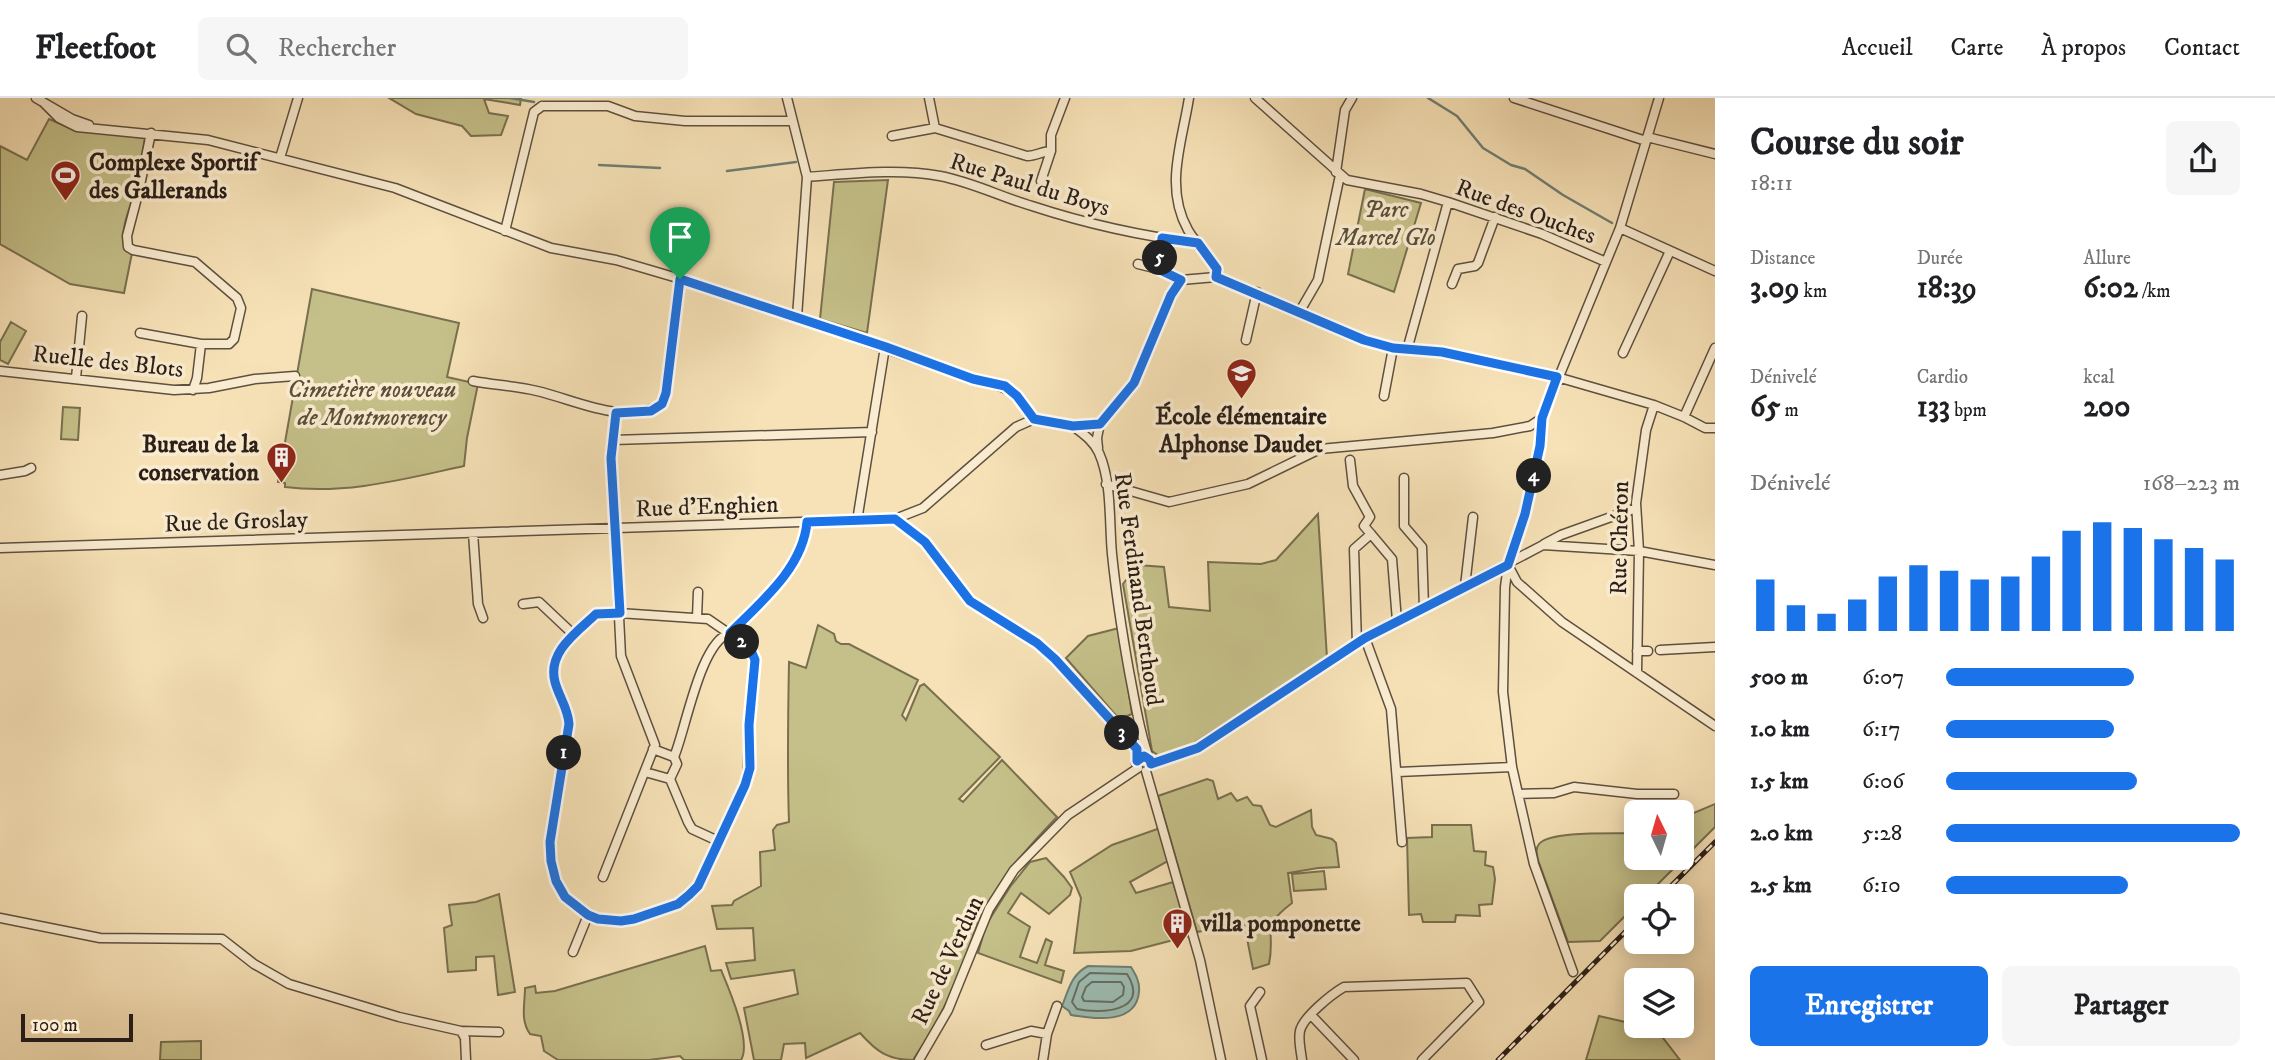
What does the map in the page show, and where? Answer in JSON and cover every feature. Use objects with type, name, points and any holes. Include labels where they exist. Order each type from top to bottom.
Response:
[{"type":"street","points":[[280,159],[298,98]]},
{"type":"street","points":[[787,98],[807,177],[797,317]]},
{"type":"street","points":[[929,98],[935,128]]},
{"type":"street","points":[[1041,181],[1051,150],[1051,135],[1065,98]]},
{"type":"street","points":[[1189,98],[1177,158],[1176,201],[1189,232],[1217,269],[1216,277]]},
{"type":"street","name":"Rue des Ouches","points":[[1255,98],[1347,180],[1448,202],[1542,234],[1606,262]]},
{"type":"street","points":[[1300,312],[1318,280],[1338,173],[1345,110],[1352,98]]},
{"type":"street","points":[[1514,98],[1647,139],[1715,154]]},
{"type":"street","points":[[1573,972],[1534,864],[1512,767],[1503,692],[1505,587],[1508,565],[1525,514],[1540,446],[1542,418],[1620,228],[1660,98]]},
{"type":"street","points":[[39,100],[66,123],[208,140],[395,188],[551,248],[616,260],[680,279],[886,347],[973,379],[1005,386],[1017,396],[1034,419],[1073,426],[1100,424]]},
{"type":"street","points":[[505,230],[534,112],[540,102],[608,106],[635,116],[685,121],[791,121]]},
{"type":"street","points":[[892,136],[935,128],[1027,156],[1036,156],[1051,150]]},
{"type":"street","points":[[140,332],[223,346],[234,339],[241,308],[237,298],[195,262],[133,250],[126,242],[151,133]]},
{"type":"street","name":"Rue Paul du Boys","points":[[807,177],[890,172],[938,175],[969,183],[1029,206],[1111,229],[1198,243]]},
{"type":"street","points":[[1407,350],[1448,202]]},
{"type":"street","points":[[1452,285],[1458,269],[1478,263],[1495,217]]},
{"type":"street","points":[[1620,228],[1715,271]]},
{"type":"street","points":[[1158,269],[1162,238]]},
{"type":"street","points":[[1623,353],[1670,251]]},
{"type":"street","points":[[1138,264],[1158,269],[1181,280],[1216,277],[1257,292],[1364,340],[1393,348],[1442,352],[1557,377],[1654,405],[1705,428],[1715,428]]},
{"type":"street","points":[[473,381],[536,390],[616,413],[651,411],[662,404],[666,393],[680,279]]},
{"type":"street","points":[[1099,452],[1097,438],[1100,424],[1134,383],[1171,295],[1181,280]]},
{"type":"street","points":[[1246,340],[1257,292]]},
{"type":"street","points":[[76,378],[82,316]]},
{"type":"street","points":[[193,390],[201,344]]},
{"type":"street","points":[[857,521],[886,347]]},
{"type":"street","points":[[1384,396],[1393,348]]},
{"type":"street","points":[[1685,417],[1715,348]]},
{"type":"street","name":"Ruelle des Blots","points":[[0,370],[174,390],[193,390],[255,379],[295,376]]},
{"type":"street","name":"Rue Chéron","points":[[1637,673],[1639,551],[1636,508],[1641,457],[1654,405]]},
{"type":"street","points":[[603,877],[655,745],[621,656],[611,458],[616,413]]},
{"type":"street","points":[[1106,484],[1169,502],[1248,484],[1320,449],[1493,433],[1530,426],[1542,418]]},
{"type":"street","name":"Rue d'Enghien","points":[[473,533],[895,519],[923,508],[1016,427],[1034,419]]},
{"type":"street","name":"Rue Ferdinand Berthoud","points":[[1073,426],[1088,438],[1099,452],[1106,484],[1114,569],[1144,764]]},
{"type":"street","points":[[613,440],[872,432]]},
{"type":"street","points":[[1350,460],[1353,486],[1370,517],[1364,526],[1392,559],[1397,621]]},
{"type":"street","points":[[0,475],[31,468]]},
{"type":"street","points":[[1404,478],[1404,526],[1422,547],[1424,608]]},
{"type":"street","name":"Rue de Verdun","points":[[919,1060],[948,1010],[989,909],[1014,870],[1068,815],[1144,764],[1198,748],[1361,641],[1397,621],[1561,535],[1636,508]]},
{"type":"street","points":[[1465,586],[1473,517]]},
{"type":"street","points":[[895,519],[925,542],[970,601],[1037,643],[1055,659],[1137,749]]},
{"type":"street","points":[[674,757],[682,738],[692,696],[711,651],[723,635],[730,633],[775,588],[805,541],[807,522]]},
{"type":"street","points":[[473,533],[478,604],[483,618]]},
{"type":"street","name":"Rue de Groslay","points":[[0,548],[473,533]]},
{"type":"street","points":[[1371,534],[1354,549],[1361,641],[1391,709],[1402,842]]},
{"type":"street","points":[[1544,545],[1639,551],[1715,565]]},
{"type":"street","points":[[1508,565],[1517,582],[1562,622],[1715,726]]},
{"type":"street","points":[[697,618],[698,592]]},
{"type":"street","points":[[523,604],[539,602],[574,635]]},
{"type":"street","points":[[596,614],[697,618],[708,619],[730,633],[750,648],[755,660],[749,725],[750,768],[745,785],[698,886],[678,904],[621,921],[608,921],[588,915],[571,903],[561,890],[553,872],[550,851],[569,724],[565,705],[555,683],[557,657],[574,635],[596,614]]},
{"type":"street","points":[[1660,650],[1715,647]]},
{"type":"street","points":[[1637,652],[1648,651]]},
{"type":"street","name":"Rue Ferdinand Berthoud","points":[[1139,727],[1137,749],[1144,764]]},
{"type":"street","points":[[653,749],[674,757],[677,764],[670,779],[692,828],[718,841]]},
{"type":"street","points":[[1144,764],[1200,960],[1222,1060]]},
{"type":"street","points":[[1398,772],[1512,767]]},
{"type":"street","points":[[645,772],[670,779]]},
{"type":"street","points":[[1518,794],[1554,793],[1574,787],[1637,794],[1674,794]]},
{"type":"street","points":[[573,952],[588,915]]},
{"type":"street","points":[[0,918],[100,938],[222,939],[254,964],[289,984],[399,1017],[461,1031],[499,1032]]},
{"type":"street","points":[[1299,1060],[1299,1033],[1303,1024],[1332,995],[1344,988],[1467,983],[1479,1002],[1422,1060]]},
{"type":"street","points":[[1260,992],[1250,1006],[1262,1060]]},
{"type":"street","points":[[1043,1060],[1047,1034],[1057,1006]]},
{"type":"street","points":[[1311,1016],[1354,1060]]},
{"type":"street","points":[[461,1031],[465,1038],[466,1060]]},
{"type":"street","points":[[986,1045],[1031,1031],[1047,1034]]},
{"type":"green space","points":[[389,98],[521,98],[520,105],[484,99],[489,113],[508,116],[501,135],[471,136],[462,126],[416,114]]},
{"type":"green space","name":"Complexe Sportif des Gallerands","points":[[49,119],[70,128],[145,137],[138,183],[123,233],[125,249],[132,253],[124,293],[70,284],[0,244],[0,146],[27,160]]},
{"type":"green space","points":[[888,180],[867,333],[820,319],[834,182]]},
{"type":"green space","name":"Parc Marcel Glo","points":[[1365,189],[1421,203],[1394,292],[1348,274]]},
{"type":"green space","name":"Cimetière nouveau de Montmorency","points":[[312,289],[459,323],[447,377],[478,384],[464,466],[397,480],[330,489],[285,487],[285,483],[278,482]]},
{"type":"green space","points":[[11,322],[26,331],[8,364],[0,360],[0,342]]},
{"type":"green space","points":[[63,407],[80,408],[78,440],[61,439]]},
{"type":"green space","points":[[1318,514],[1327,658],[1191,745],[1159,756],[1152,751],[1123,584],[1138,565],[1164,567],[1169,607],[1210,611],[1208,562],[1261,564],[1276,560]]},
{"type":"green space","points":[[818,625],[834,634],[836,641],[841,644],[849,644],[918,680],[902,715],[906,720],[920,686],[924,684],[1000,757],[959,799],[963,802],[1002,760],[1057,817],[1000,884],[980,917],[945,1005],[913,1060],[884,1054],[860,1033],[806,1058],[805,1043],[784,1044],[781,1060],[754,1060],[744,1008],[798,994],[794,970],[731,979],[726,963],[755,960],[753,928],[717,929],[712,906],[732,905],[734,901],[761,886],[760,852],[775,850],[773,830],[777,825],[789,822],[789,662],[806,668]]},
{"type":"green space","points":[[1119,628],[1132,714],[1119,719],[1066,658],[1088,636]]},
{"type":"green space","points":[[1207,779],[1213,781],[1218,799],[1231,793],[1237,801],[1247,797],[1253,805],[1261,806],[1270,825],[1276,827],[1311,810],[1312,827],[1316,835],[1332,839],[1336,843],[1339,867],[1288,873],[1292,903],[1272,924],[1269,964],[1253,969],[1244,923],[1197,932],[1158,796]]},
{"type":"green space","points":[[1715,804],[1715,827],[1694,848],[1694,813]]},
{"type":"green space","points":[[1432,825],[1471,825],[1474,851],[1486,852],[1485,865],[1493,867],[1495,879],[1492,904],[1479,905],[1480,916],[1456,915],[1455,922],[1423,922],[1421,914],[1409,915],[1407,838],[1432,837]]},
{"type":"green space","points":[[1160,828],[1168,861],[1130,882],[1136,893],[1173,882],[1189,936],[1131,951],[1074,953],[1081,898],[1070,872],[1112,845]]},
{"type":"green space","points":[[1624,833],[1624,870],[1672,870],[1658,884],[1624,884],[1624,917],[1600,941],[1568,942],[1538,860],[1537,850],[1539,844],[1556,837]]},
{"type":"green space","points":[[1046,858],[1072,888],[1070,895],[1049,914],[1021,893],[1008,913],[1030,927],[1020,957],[1037,963],[1046,939],[1052,942],[1045,965],[1064,971],[1061,983],[978,953],[986,925],[1010,887],[1030,862]]},
{"type":"green space","points":[[1324,871],[1326,889],[1294,891],[1292,874]]},
{"type":"green space","points":[[499,894],[515,992],[498,995],[494,956],[476,957],[476,970],[448,972],[444,928],[452,925],[449,905],[476,902]]},
{"type":"green space","points":[[705,946],[711,971],[721,970],[738,1015],[744,1041],[741,1060],[684,1060],[680,1056],[649,1060],[558,1060],[544,1051],[541,1036],[530,1034],[527,1029],[524,1012],[525,988],[535,986],[536,993],[555,991]]},
{"type":"green space","points":[[1599,1016],[1624,1022],[1624,1038],[1663,1038],[1680,1060],[1586,1060]]},
{"type":"green space","points":[[201,1041],[201,1060],[160,1060],[161,1042]]},
{"type":"water","points":[[1088,966],[1131,967],[1139,992],[1136,1003],[1130,1010],[1122,1015],[1091,1018],[1071,1015],[1062,1006],[1074,978]]},
{"type":"waterway","points":[[510,98],[534,102]]},
{"type":"waterway","points":[[1428,98],[1457,116],[1483,148],[1511,165],[1525,169],[1612,223]]},
{"type":"waterway","points":[[727,171],[796,162]]},
{"type":"waterway","points":[[599,165],[660,168]]},
{"type":"railway","points":[[1673,884],[1715,842]]},
{"type":"railway","points":[[1498,1060],[1624,933]]},
{"type":"place","name":"Complexe Sportif des Gallerands","points":[[66,203]]},
{"type":"place","name":"École élémentaire Alphonse Daudet","points":[[1241,401]]},
{"type":"place","name":"Bureau de la conservation","points":[[282,485]]},
{"type":"place","name":"villa pomponette","points":[[1178,950]]},
{"type":"route","points":[[1162,238],[1198,243],[1217,269],[1216,277],[1257,292],[1364,340],[1393,348],[1442,352],[1557,377],[1542,418],[1540,446],[1525,514],[1508,565],[1365,638],[1198,748],[1151,764],[1144,756],[1137,761],[1137,749],[1075,678],[1037,643],[970,601],[925,542],[895,519],[807,522],[805,541],[775,588],[730,633],[750,648],[755,660],[749,725],[750,768],[745,785],[698,886],[678,904],[660,911],[634,919],[608,921],[588,915],[571,903],[565,897],[553,872],[550,842],[569,724],[565,705],[555,683],[554,669],[565,644],[596,614],[620,613],[611,458],[616,413],[651,411],[662,404],[666,393],[680,279],[886,347],[973,379],[1005,386],[1017,396],[1034,419],[1073,426],[1100,424],[1134,383],[1171,295],[1181,280],[1158,269],[1162,238]]}]
